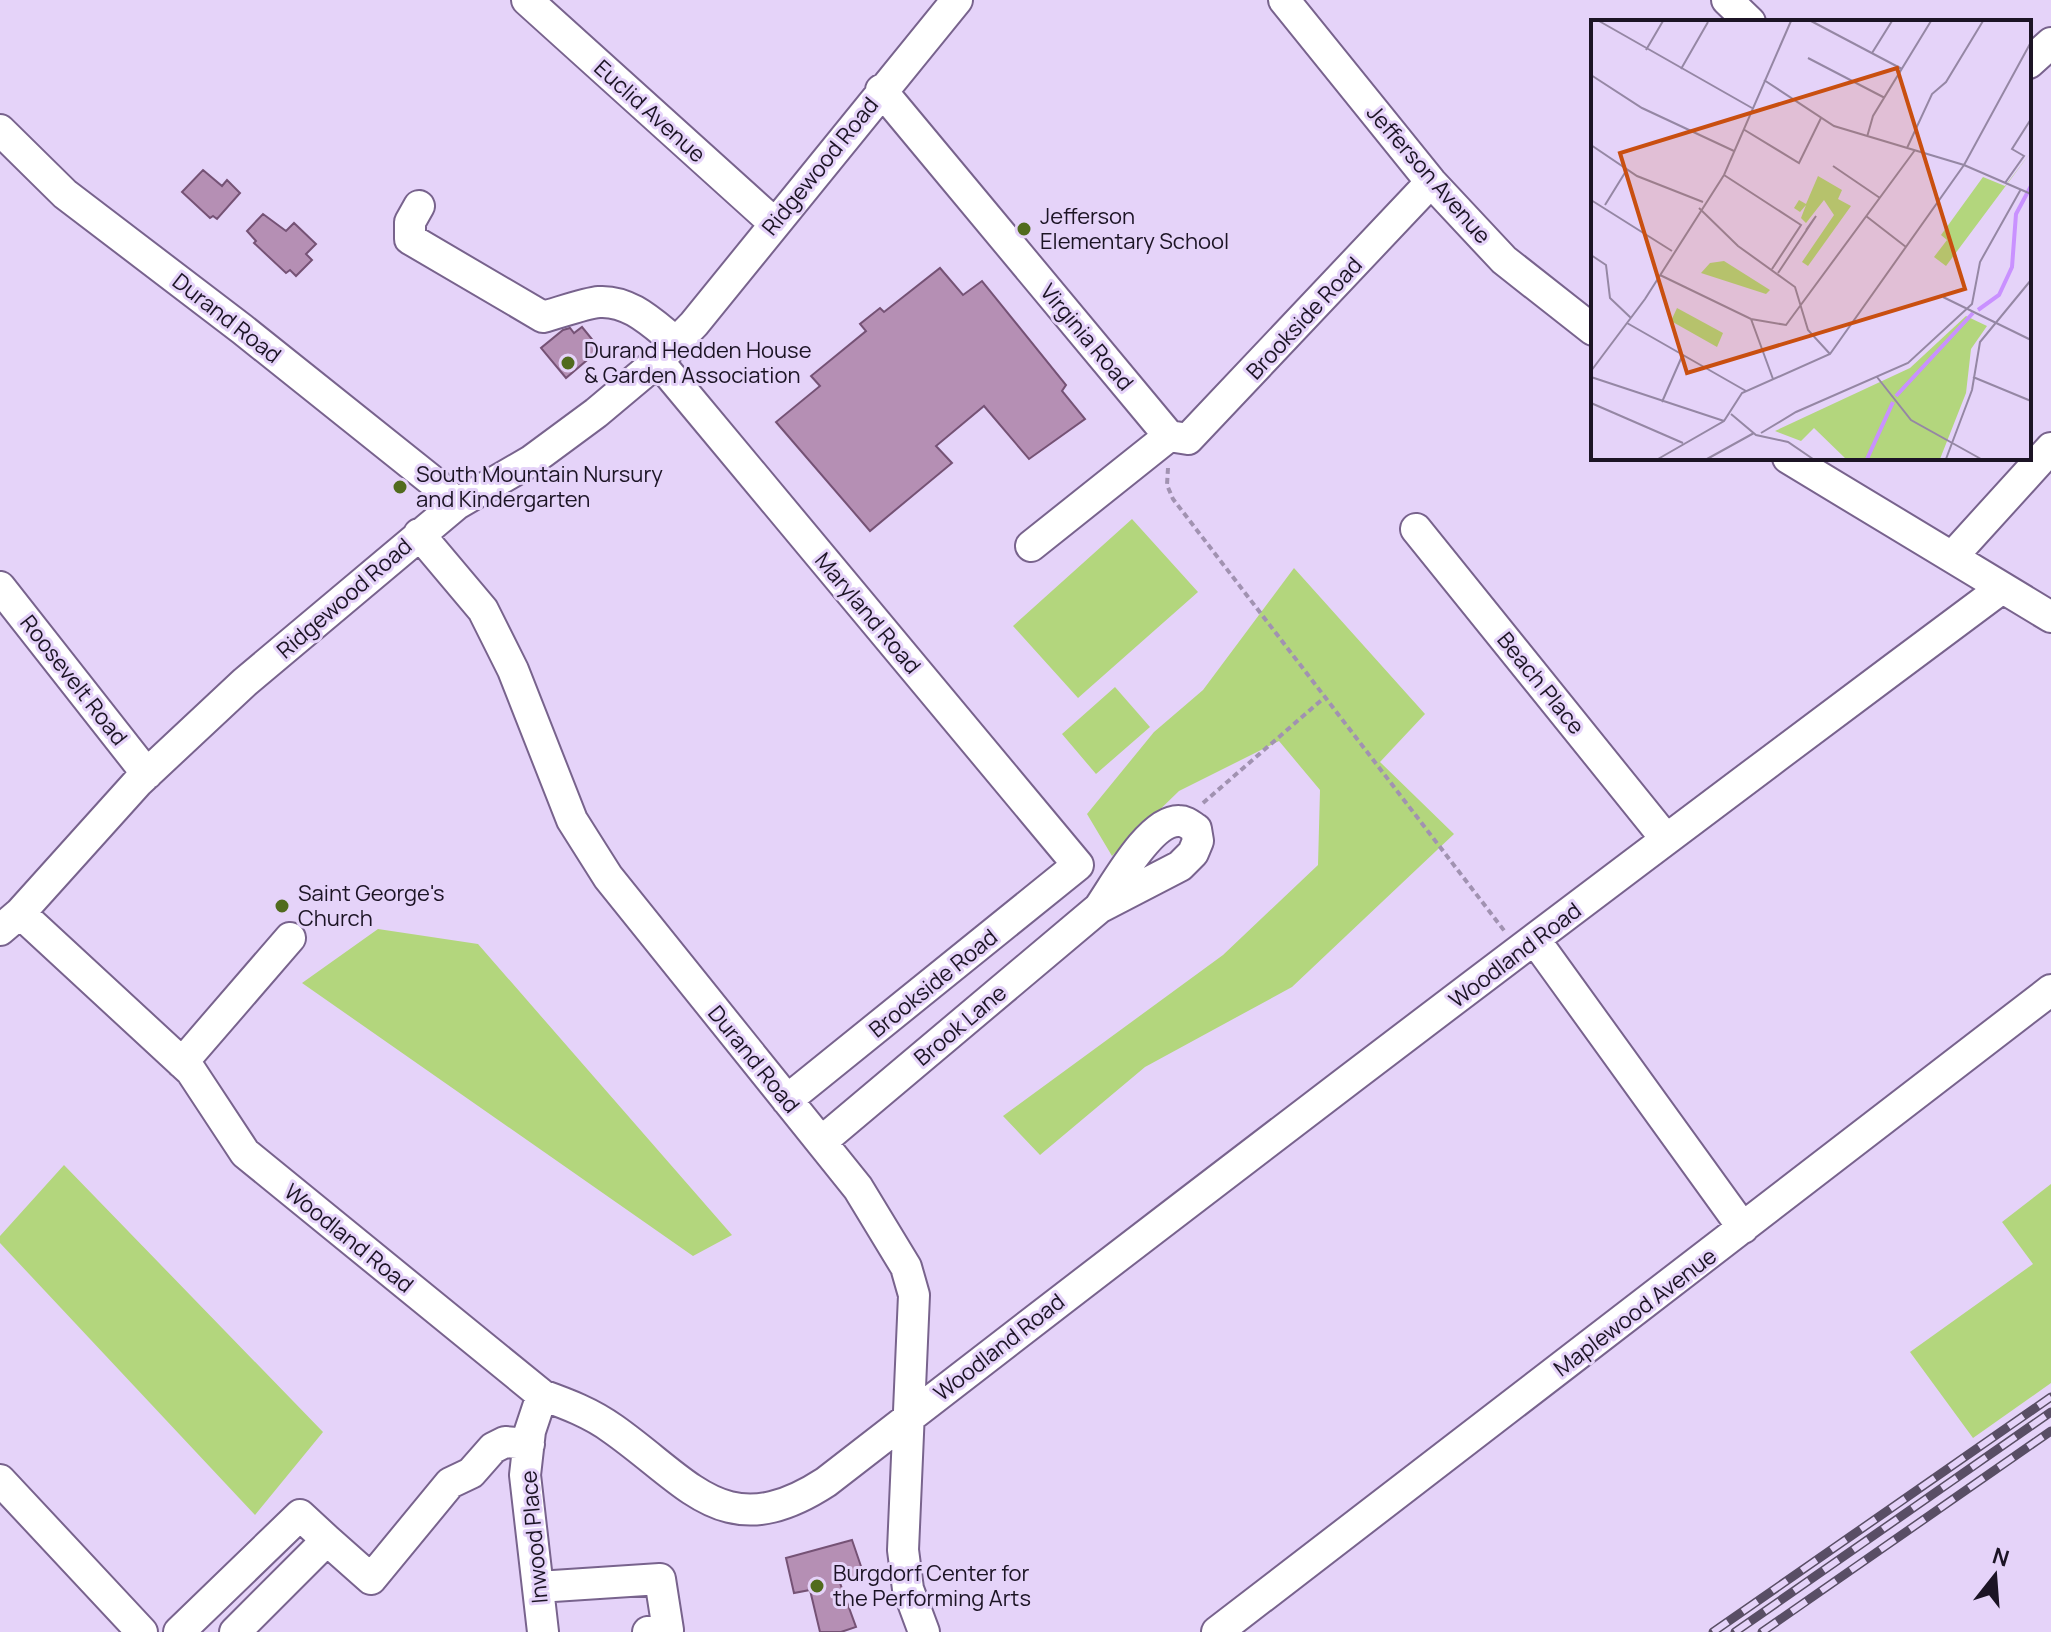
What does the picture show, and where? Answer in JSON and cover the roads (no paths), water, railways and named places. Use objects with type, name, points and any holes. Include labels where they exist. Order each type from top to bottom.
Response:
[{"type":"street","name":"Euclid Avenue","points":[[527,0],[774,223]]},
{"type":"street","name":"Ridgewood Road","points":[[10,921],[147,774],[245,682],[457,504],[531,461],[596,413],[667,352],[694,324],[957,0]]},
{"type":"street","name":"Jefferson Avenue","points":[[1284,0],[1431,182],[1504,260],[1591,328]]},
{"type":"street","points":[[1727,0],[1748,20]]},
{"type":"street","points":[[2031,61],[2051,43]]},
{"type":"street","name":"Virginia Road","points":[[881,90],[1169,436]]},
{"type":"street","name":"Durand Road","points":[[0,131],[65,194],[254,339],[457,504]]},
{"type":"street","name":"Brookside Road","points":[[1169,436],[1188,439],[1431,182]]},
{"type":"street","name":"Maryland Road","points":[[419,206],[410,222],[410,239],[543,317],[598,302],[621,305],[638,312],[1078,865]]},
{"type":"street","points":[[1031,546],[1169,436]]},
{"type":"street","points":[[1952,557],[2051,448]]},
{"type":"street","points":[[1791,460],[2051,617]]},
{"type":"street","name":"Beach Place","points":[[1416,529],[1666,839]]},
{"type":"street","name":"Durand Road","points":[[419,534],[483,610],[513,670],[572,820],[608,877],[858,1188],[906,1267],[914,1295],[903,1550],[908,1589],[924,1632]]},
{"type":"street","name":"Roosevelt Road","points":[[0,587],[147,774]]},
{"type":"street","name":"Woodland Road","points":[[10,921],[191,1071],[245,1153],[542,1395],[570,1404],[595,1417],[690,1490],[725,1506],[768,1510],[804,1497],[1522,939],[1666,839],[2002,588]]},
{"type":"street","name":"Brook Lane","points":[[821,1142],[1099,908],[1180,866],[1193,853],[1198,841],[1196,829],[1183,820],[1169,822],[1148,838],[1099,908]]},
{"type":"street","name":"Brookside Road","points":[[787,1100],[1078,865]]},
{"type":"street","points":[[182,1063],[290,938]]},
{"type":"street","points":[[1522,939],[1743,1228]]},
{"type":"street","name":"Maplewood Avenue","points":[[1217,1632],[2051,990]]},
{"type":"street","name":"Inwood Place","points":[[542,1395],[529,1444],[525,1475],[543,1632]]},
{"type":"street","points":[[179,1632],[300,1515],[371,1579],[450,1483],[471,1473],[493,1448],[505,1442],[529,1444]]},
{"type":"street","points":[[3,1490],[142,1632]]},
{"type":"street","points":[[235,1632],[327,1540]]},
{"type":"street","points":[[538,1587],[660,1579],[668,1630],[648,1632]]},
{"type":"railway","points":[[1713,1632],[2051,1397]]},
{"type":"railway","points":[[1735,1632],[2051,1412]]},
{"type":"railway","points":[[1762,1632],[2051,1431]]},
{"type":"place","name":"Jefferson Elementary School","points":[[1024,229]]},
{"type":"place","name":"Durand Hedden House & Garden Association","points":[[568,363]]},
{"type":"place","name":"South Mountain Nursury and Kindergarten","points":[[400,487]]},
{"type":"place","name":"Saint George's Church","points":[[282,906]]},
{"type":"place","name":"Burgdorf Center for the Performing Arts","points":[[817,1586]]}]
